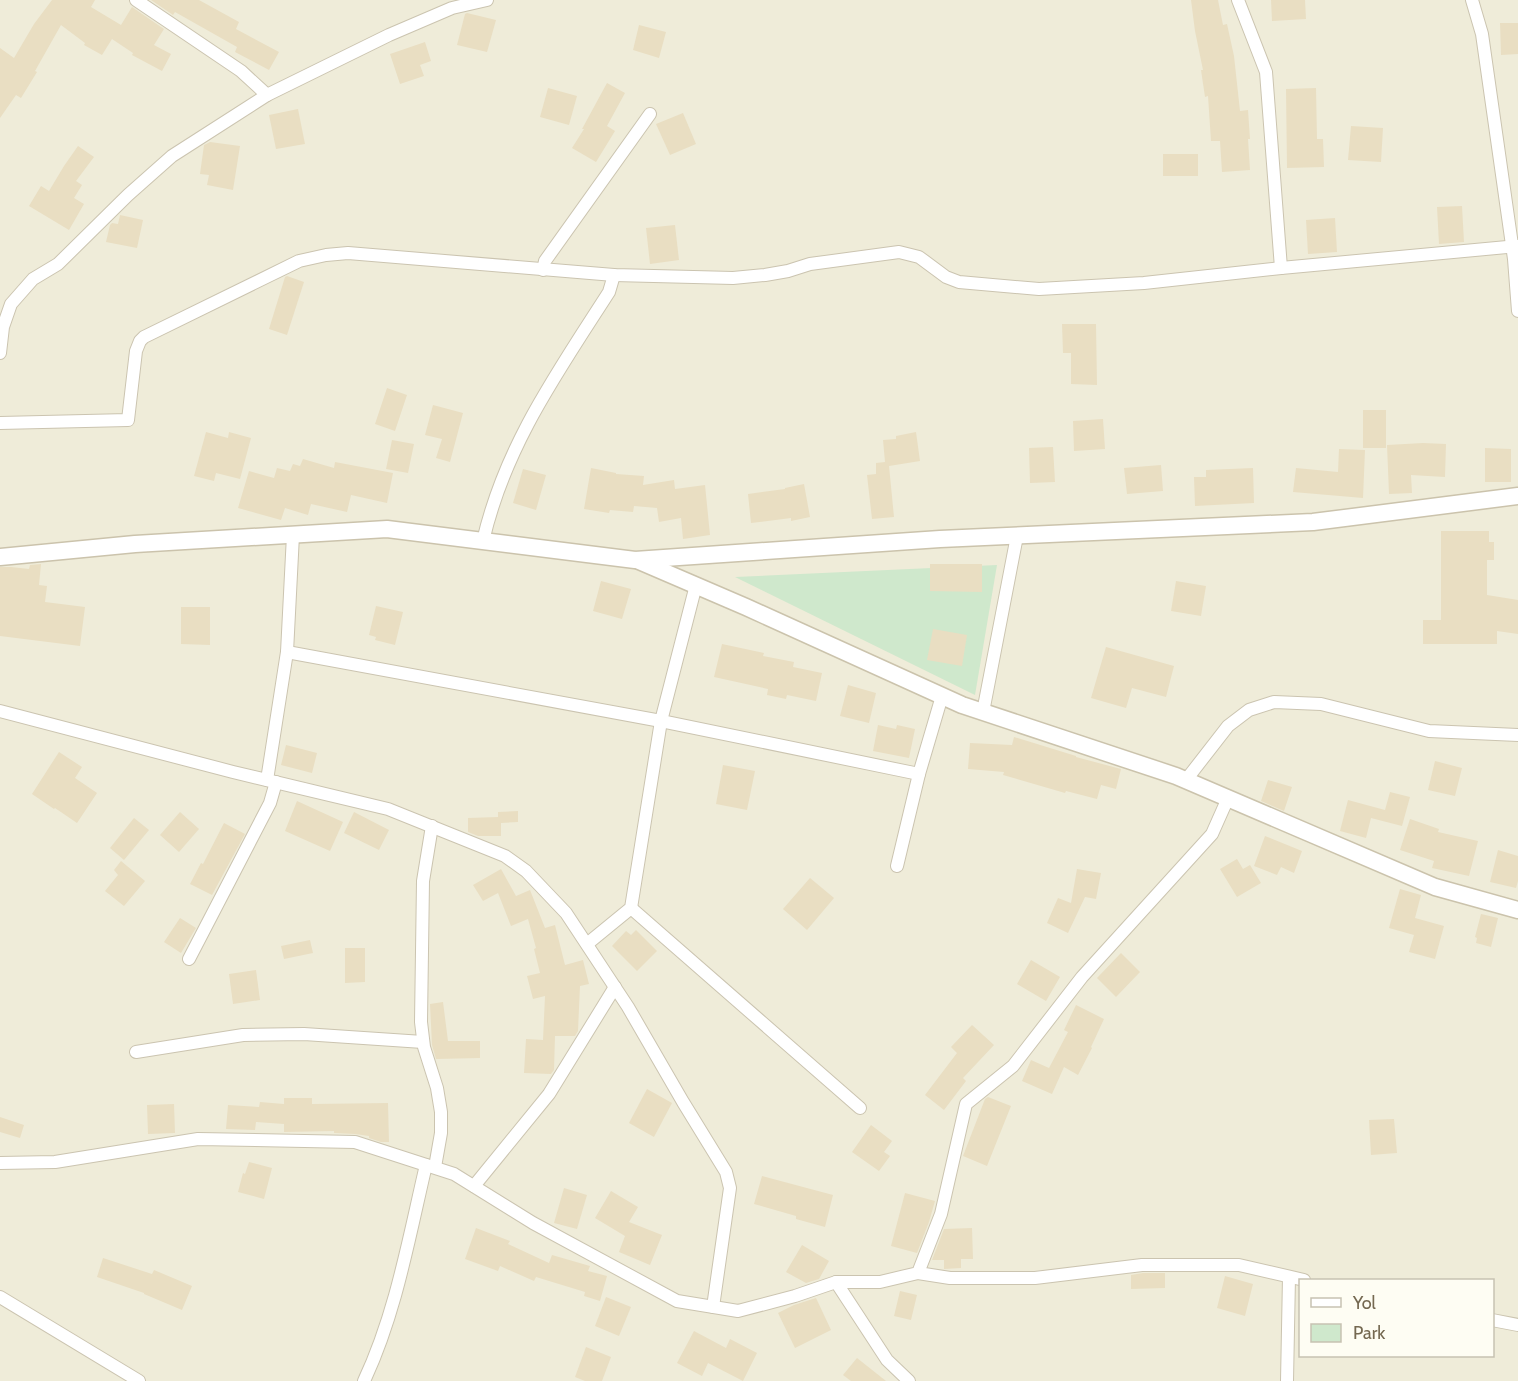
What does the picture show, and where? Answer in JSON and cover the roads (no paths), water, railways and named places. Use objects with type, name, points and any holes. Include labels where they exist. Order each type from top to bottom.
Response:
[{"type":"street","points":[[136,0],[241,71],[267,95]]},
{"type":"street","points":[[0,353],[3,327],[11,304],[33,279],[58,264],[128,195],[172,156],[267,95],[399,30],[452,8],[487,0]]},
{"type":"street","points":[[1238,0],[1266,72],[1281,268]]},
{"type":"street","points":[[1472,0],[1482,34],[1515,246],[1518,311]]},
{"type":"street","points":[[543,270],[544,261],[650,114]]},
{"type":"street","points":[[0,423],[129,420],[136,351],[140,341],[299,261],[326,255],[348,253],[614,275],[749,277],[788,271],[810,264],[899,252],[919,257],[946,277],[959,282],[1039,289],[1144,282],[1515,246]]},
{"type":"street","points":[[483,541],[499,486],[523,431],[609,292],[614,275]]},
{"type":"street","points":[[0,556],[135,544],[387,529],[635,560],[940,539],[1313,522],[1518,496]]},
{"type":"street","points":[[189,959],[270,802],[287,652],[293,534]]},
{"type":"street","points":[[983,712],[1017,536]]},
{"type":"street","points":[[635,560],[696,585],[942,696],[1186,780],[1435,887],[1518,910]]},
{"type":"street","points":[[587,944],[632,908],[661,720],[696,585]]},
{"type":"street","points":[[287,652],[661,720],[919,774]]},
{"type":"street","points":[[897,866],[919,774],[942,696]]},
{"type":"street","points":[[1186,780],[1228,726],[1249,710],[1274,702],[1321,705],[1429,731],[1518,735]]},
{"type":"street","points":[[0,711],[388,809],[505,856],[526,871],[567,913],[628,1007],[726,1172],[730,1188],[713,1307]]},
{"type":"street","points":[[918,1273],[941,1214],[966,1104],[1012,1066],[1082,977],[1212,834],[1227,798]]},
{"type":"street","points":[[364,1381],[397,1288],[441,1133],[438,1094],[423,1042],[421,1022],[423,880],[432,826]]},
{"type":"street","points":[[632,908],[860,1108]]},
{"type":"street","points":[[474,1186],[549,1094],[615,987]]},
{"type":"street","points":[[136,1052],[243,1035],[304,1034],[423,1042]]},
{"type":"street","points":[[0,1163],[55,1162],[198,1139],[355,1143],[454,1174],[533,1223],[677,1301],[738,1311],[836,1282],[880,1282],[918,1273],[950,1278],[1035,1278],[1142,1265],[1239,1265],[1299,1280]]},
{"type":"street","points":[[1287,1381],[1289,1277]]},
{"type":"street","points":[[836,1282],[887,1360],[909,1381]]},
{"type":"street","points":[[0,1297],[139,1381]]},
{"type":"street","points":[[1494,1320],[1518,1325]]}]
